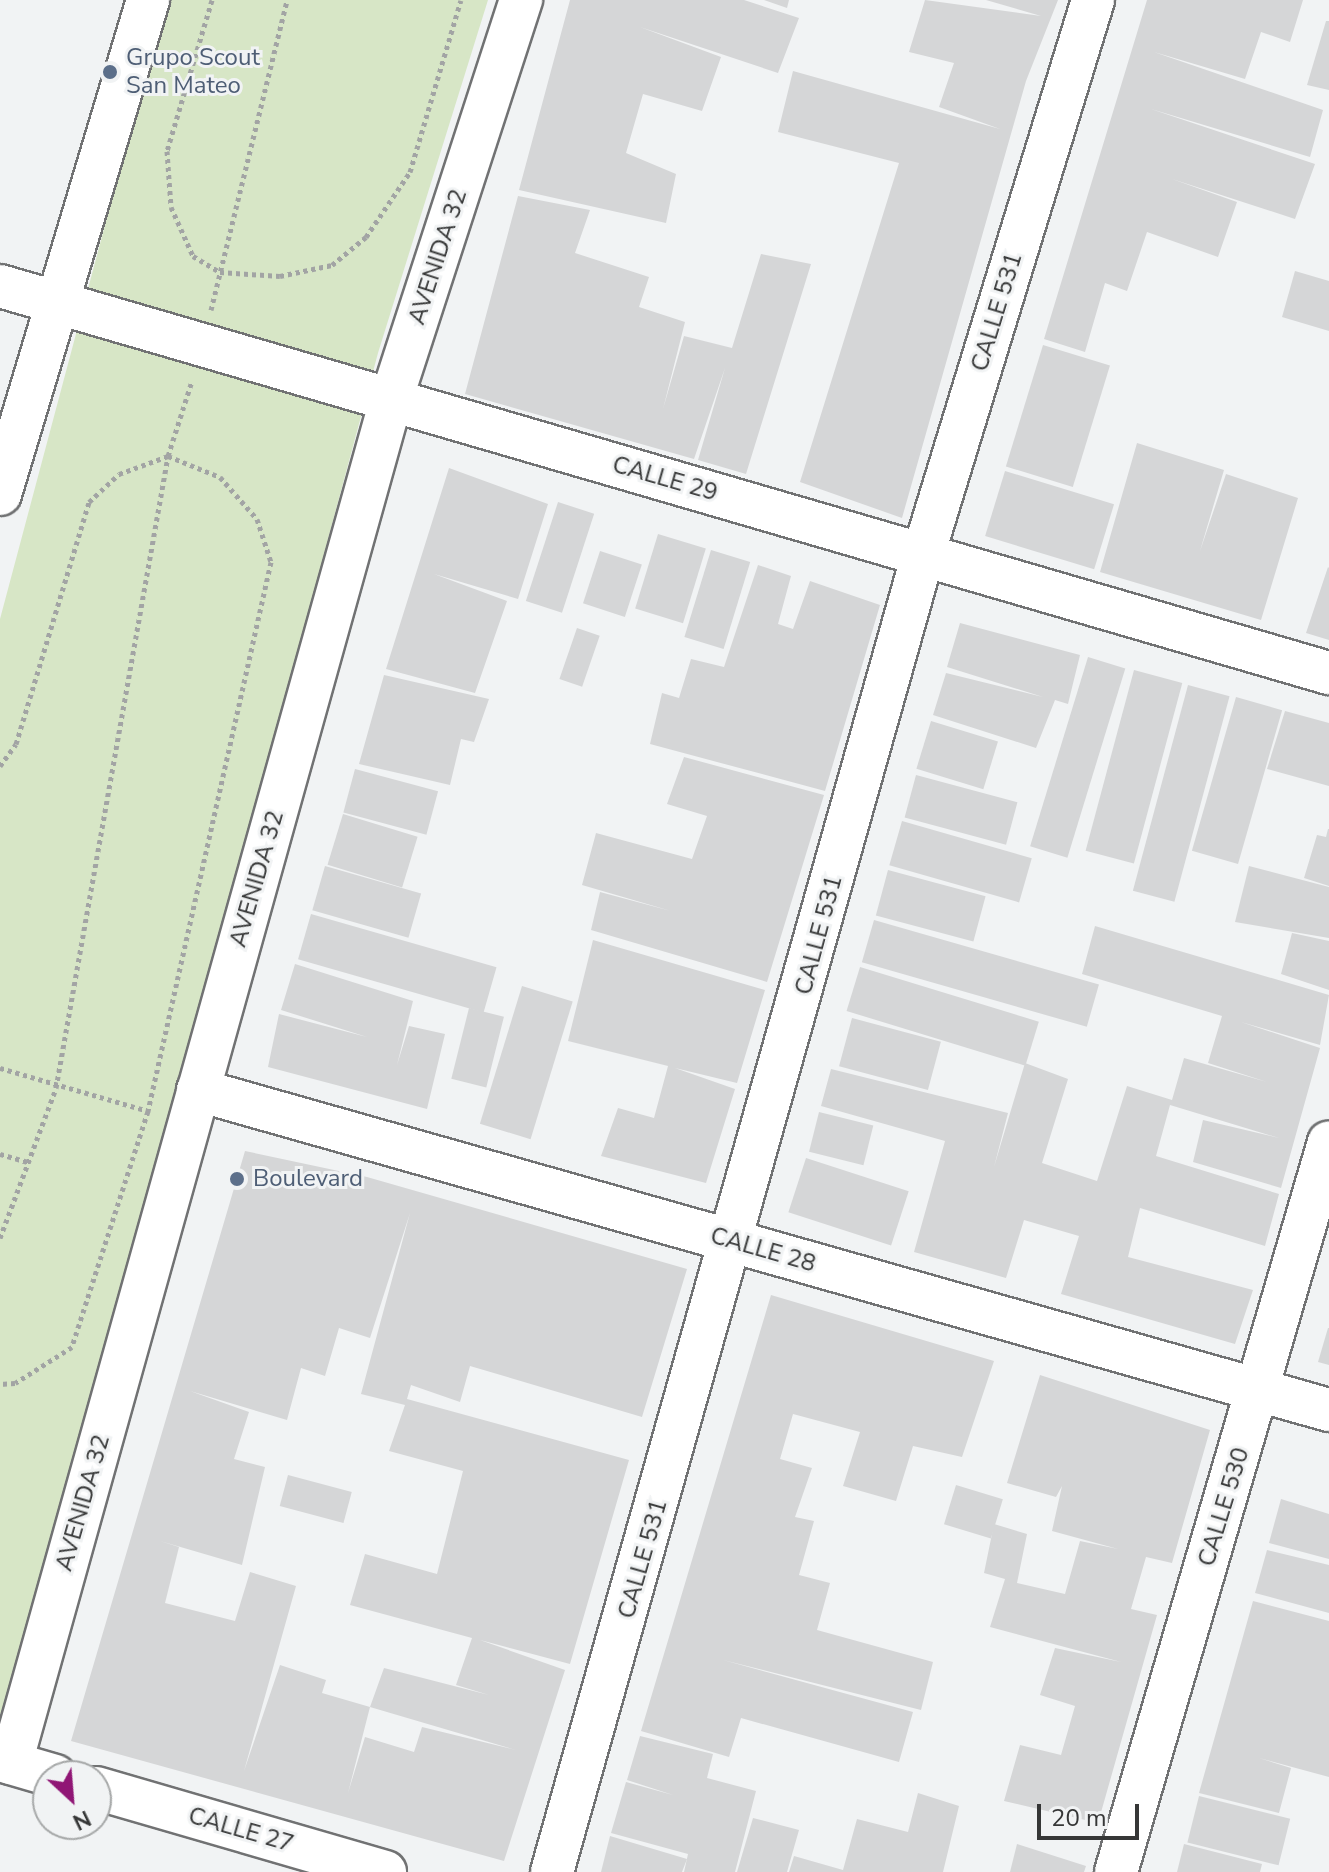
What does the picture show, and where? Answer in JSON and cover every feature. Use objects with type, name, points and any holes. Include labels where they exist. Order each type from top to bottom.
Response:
[{"type":"street","points":[[0,494],[54,302],[148,0]]},
{"type":"street","name":"AVENIDA 32","points":[[5,1762],[198,1090],[391,400],[521,0]]},
{"type":"street","name":"CALLE 531","points":[[552,1872],[735,1242],[923,555],[1093,0]]},
{"type":"street","name":"CALLE 29","points":[[0,286],[1329,673]]},
{"type":"street","name":"CALLE 28","points":[[198,1090],[1329,1410]]},
{"type":"street","name":"CALLE 530","points":[[1116,1872],[1329,1142]]},
{"type":"street","points":[[5,1762],[32,1770]]},
{"type":"street","name":"CALLE 27","points":[[112,1793],[385,1872]]},
{"type":"path","points":[[212,0],[167,151],[171,207],[193,256],[220,272],[280,276],[332,265],[366,237],[410,172],[461,0]]},
{"type":"path","points":[[0,1238],[56,1088],[168,456],[204,345],[287,0]]},
{"type":"path","points":[[0,766],[16,744],[89,502],[119,474],[168,456],[220,477],[257,519],[271,562],[148,1111],[72,1347],[0,1384]]},
{"type":"path","points":[[0,1068],[56,1088],[148,1111]]},
{"type":"path","points":[[0,1154],[28,1162]]},
{"type":"green space","points":[[165,0],[488,0],[378,353],[18,1695],[0,1714],[0,619]]},
{"type":"building","points":[[570,0],[744,0],[799,18],[778,73],[640,27],[721,57],[702,111],[643,94],[626,153],[676,174],[666,223],[519,190]]},
{"type":"building","points":[[764,0],[789,0],[787,8]]},
{"type":"building","points":[[925,0],[1041,16],[986,0],[1058,0],[1026,81],[902,518],[800,482],[899,163],[778,132],[793,71],[1000,129],[939,107],[954,63],[909,52]]},
{"type":"building","points":[[1147,0],[1303,0],[1290,42],[1261,32],[1245,79],[1154,52],[1323,110],[1310,157],[1151,109],[1315,164],[1295,219],[1172,179],[1237,202],[1218,257],[1147,232],[1127,291],[1105,283],[1085,352],[1044,339]]},
{"type":"building","points":[[1326,21],[1329,21],[1329,90],[1307,85]]},
{"type":"building","points":[[518,196],[590,210],[575,253],[649,277],[639,307],[685,322],[663,409],[684,336],[732,348],[761,254],[811,264],[746,474],[698,460],[725,368],[694,459],[465,394]]},
{"type":"building","points":[[1295,271],[1329,281],[1329,331],[1282,317]]},
{"type":"building","points":[[1043,345],[1110,365],[1073,487],[1006,466]]},
{"type":"building","points":[[1137,443],[1224,470],[1200,551],[1226,474],[1298,498],[1261,620],[1100,572]]},
{"type":"building","points":[[449,468],[548,504],[518,599],[434,574],[507,601],[475,693],[386,669]]},
{"type":"building","points":[[1005,471],[1114,504],[1094,569],[985,536]]},
{"type":"building","points":[[558,502],[594,514],[562,613],[526,601]]},
{"type":"building","points":[[658,534],[706,549],[683,623],[635,609]]},
{"type":"building","points":[[711,550],[750,562],[724,649],[684,637]]},
{"type":"building","points":[[600,551],[642,565],[625,617],[583,603]]},
{"type":"building","points":[[758,565],[791,576],[778,624],[793,629],[810,581],[880,605],[825,791],[650,744],[662,693],[679,698],[691,659],[724,667]]},
{"type":"building","points":[[1329,568],[1329,640],[1306,633]]},
{"type":"building","points":[[960,623],[1080,655],[1068,704],[1055,700],[1036,748],[933,715],[946,673],[1043,697],[947,667]]},
{"type":"building","points":[[577,628],[600,636],[582,687],[559,679]]},
{"type":"building","points":[[1088,657],[1125,668],[1067,858],[1030,846]]},
{"type":"building","points":[[1134,670],[1182,683],[1134,864],[1086,851]]},
{"type":"building","points":[[384,675],[489,699],[474,742],[461,739],[450,785],[359,764]]},
{"type":"building","points":[[1188,685],[1230,696],[1174,902],[1133,891]]},
{"type":"building","points":[[1236,697],[1282,710],[1238,864],[1192,851]]},
{"type":"building","points":[[1285,711],[1329,723],[1329,786],[1267,769]]},
{"type":"building","points":[[931,721],[998,741],[983,789],[916,769]]},
{"type":"building","points":[[684,757],[824,795],[767,982],[591,930],[600,892],[671,911],[582,885],[596,833],[692,859],[707,816],[667,804]]},
{"type":"building","points":[[355,769],[438,791],[426,835],[343,812]]},
{"type":"building","points":[[916,775],[1017,802],[1006,845],[905,818]]},
{"type":"building","points":[[343,814],[418,837],[402,887],[328,865]]},
{"type":"building","points":[[902,821],[1032,858],[1019,902],[889,865]]},
{"type":"building","points":[[1328,829],[1329,886],[1304,878],[1317,835],[1326,837]]},
{"type":"building","points":[[325,866],[421,894],[408,938],[312,910]]},
{"type":"building","points":[[1249,866],[1329,887],[1329,938],[1235,922]]},
{"type":"building","points":[[888,870],[986,896],[973,942],[876,915]]},
{"type":"building","points":[[311,914],[497,967],[484,1012],[298,959]]},
{"type":"building","points":[[874,920],[1099,984],[1087,1027],[862,962]]},
{"type":"building","points":[[1095,926],[1329,995],[1320,1045],[1241,1022],[1320,1048],[1281,1188],[1193,1162],[1203,1120],[1279,1138],[1170,1105],[1156,1156],[1279,1194],[1265,1246],[1140,1208],[1128,1257],[1253,1290],[1235,1344],[1061,1294],[1079,1236],[1024,1220],[1006,1278],[914,1252],[945,1141],[821,1106],[831,1069],[1008,1113],[994,1167],[1025,1063],[1068,1079],[1042,1163],[1097,1181],[1127,1086],[1172,1100],[1184,1058],[1267,1082],[1208,1063],[1222,1016],[1082,974]]},
{"type":"building","points":[[1292,933],[1329,941],[1329,990],[1281,974]]},
{"type":"building","points":[[593,940],[765,990],[737,1083],[675,1068],[735,1089],[706,1183],[601,1156],[618,1108],[654,1118],[668,1066],[568,1041]]},
{"type":"building","points":[[295,964],[413,1001],[397,1065],[409,1026],[445,1034],[427,1109],[268,1067],[279,1014],[367,1037],[281,1010]]},
{"type":"building","points":[[860,967],[1039,1022],[1025,1066],[847,1011]]},
{"type":"building","points":[[522,986],[573,1001],[531,1139],[480,1124]]},
{"type":"building","points":[[469,1008],[504,1017],[486,1088],[451,1079]]},
{"type":"building","points":[[852,1018],[941,1042],[928,1090],[839,1066]]},
{"type":"building","points":[[819,1112],[873,1126],[863,1165],[809,1152]]},
{"type":"building","points":[[245,1151],[367,1177],[687,1269],[642,1417],[470,1366],[460,1402],[411,1385],[407,1399],[629,1460],[570,1664],[480,1640],[565,1670],[504,1861],[71,1741]],"holes":[[[410,1213],[361,1394],[405,1405],[389,1451],[463,1471],[437,1574],[365,1554],[350,1605],[472,1638],[456,1685],[489,1695],[384,1668],[370,1707],[322,1693],[326,1680],[280,1665],[244,1771],[296,1586],[250,1572],[235,1621],[165,1603],[179,1547],[160,1541],[242,1565],[265,1467],[234,1459],[249,1412],[190,1391],[287,1420],[301,1368],[325,1376],[339,1328],[370,1338]],[[370,1707],[516,1750],[422,1727],[414,1752],[365,1737],[348,1793]]]},
{"type":"building","points":[[806,1158],[909,1191],[891,1246],[788,1212]]},
{"type":"building","points":[[771,1295],[994,1361],[962,1457],[913,1446],[896,1501],[843,1486],[860,1432],[793,1414],[780,1459],[812,1468],[795,1517],[814,1521],[799,1575],[830,1583],[817,1630],[933,1662],[921,1710],[723,1660],[913,1712],[899,1762],[741,1718],[729,1757],[641,1731]]},
{"type":"building","points":[[1329,1328],[1329,1365],[1318,1362]]},
{"type":"building","points":[[1040,1375],[1210,1430],[1172,1563],[1146,1557],[1131,1609],[1157,1615],[1098,1823],[1004,1801],[1020,1745],[1061,1755],[1075,1706],[1040,1695],[1055,1648],[1121,1662],[990,1627],[1005,1579],[984,1573],[994,1524],[1027,1534],[1017,1583],[1065,1594],[1080,1541],[1118,1549],[1052,1531],[1062,1486],[1056,1497],[1007,1483]]},
{"type":"building","points":[[288,1475],[352,1492],[343,1523],[280,1506]]},
{"type":"building","points":[[956,1485],[1003,1499],[991,1539],[944,1524]]},
{"type":"building","points":[[1281,1499],[1329,1514],[1329,1559],[1269,1543]]},
{"type":"building","points":[[1267,1550],[1329,1565],[1329,1613],[1255,1593]]},
{"type":"building","points":[[1253,1601],[1329,1621],[1329,1777],[1259,1758],[1291,1768],[1279,1813],[1199,1793]]},
{"type":"building","points":[[640,1736],[713,1754],[707,1778],[756,1791],[735,1872],[684,1872],[688,1854],[611,1833],[626,1782],[673,1795],[627,1780]]},
{"type":"building","points":[[918,1793],[959,1806],[943,1872],[789,1872],[794,1856],[843,1870],[857,1819],[908,1832]]},
{"type":"building","points":[[1199,1796],[1290,1819],[1279,1865],[1187,1843]]},
{"type":"building","points":[[753,1818],[799,1830],[787,1872],[737,1872]]},
{"type":"building","points":[[610,1836],[687,1859],[682,1872],[601,1872]]},
{"type":"building","points":[[1017,1844],[1086,1866],[1084,1872],[1010,1872]]},
{"type":"building","points":[[1184,1844],[1262,1864],[1260,1872],[1177,1872]]},
{"type":"place","name":"Grupo Scout San Mateo","points":[[110,72]]},
{"type":"place","name":"Boulevard","points":[[237,1179]]}]
